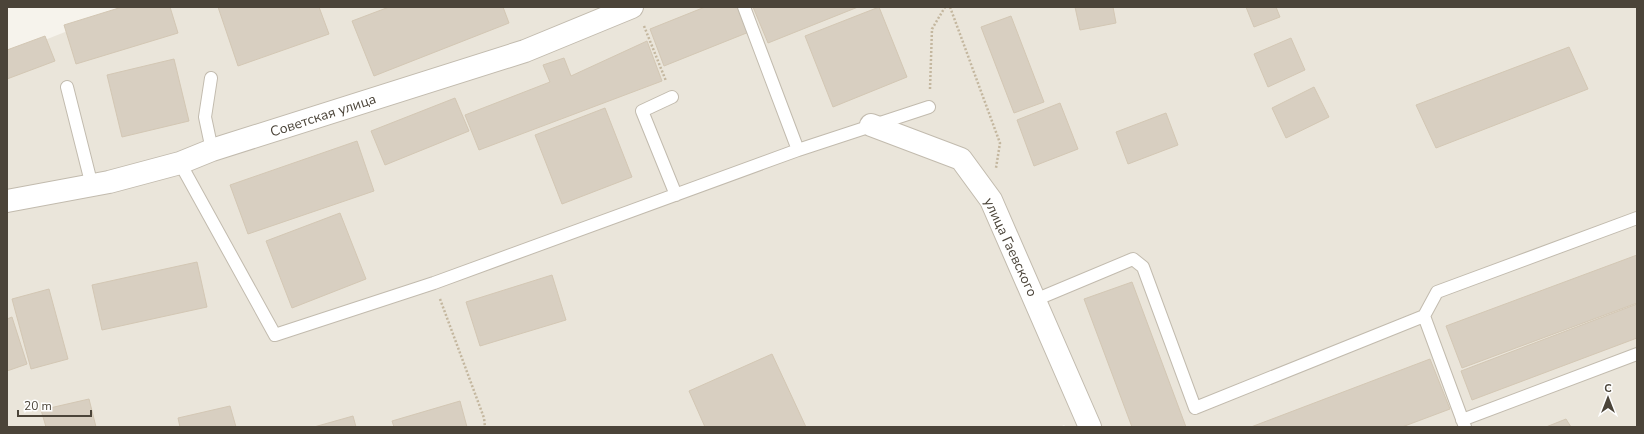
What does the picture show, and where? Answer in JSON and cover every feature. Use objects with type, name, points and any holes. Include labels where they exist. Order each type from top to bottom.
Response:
[{"type":"street","name":"Советская улица","points":[[7,201],[92,186],[180,163],[212,150],[637,14]]},
{"type":"street","name":"улица Гаевского","points":[[871,125],[961,159],[991,200],[1090,427]]},
{"type":"lane","points":[[744,7],[798,150]]},
{"type":"lane","points":[[211,78],[205,117],[212,150]]},
{"type":"lane","points":[[67,87],[92,186]]},
{"type":"lane","points":[[672,97],[642,111],[676,195]]},
{"type":"lane","points":[[180,163],[275,335],[434,283],[798,150],[929,107]]},
{"type":"lane","points":[[1035,300],[1133,259],[1143,267],[1195,408],[1424,316],[1437,292],[1637,218]]},
{"type":"lane","points":[[1424,316],[1463,424],[1637,354]]},
{"type":"path","points":[[929,107],[932,30],[945,7]]},
{"type":"path","points":[[950,7],[1000,144],[991,200]]},
{"type":"path","points":[[637,14],[672,97]]},
{"type":"path","points":[[434,283],[484,418],[485,427]]},
{"type":"shaded area","points":[[128,7],[1637,7],[1637,427],[1066,427],[1064,425],[1060,427],[7,427],[7,55]]},
{"type":"building","points":[[122,7],[170,7],[178,33],[76,64],[64,25]]},
{"type":"building","points":[[218,7],[319,7],[329,34],[238,66]]},
{"type":"building","points":[[389,7],[503,7],[509,23],[374,76],[352,21]]},
{"type":"building","points":[[705,7],[739,7],[749,32],[664,66],[650,29]]},
{"type":"building","points":[[753,7],[858,7],[768,43]]},
{"type":"building","points":[[879,7],[907,77],[833,107],[805,36]]},
{"type":"building","points":[[1075,7],[1113,7],[1116,23],[1080,30]]},
{"type":"building","points":[[1246,7],[1276,7],[1280,17],[1254,27]]},
{"type":"building","points":[[1011,16],[1044,102],[1014,113],[981,27]]},
{"type":"building","points":[[45,36],[55,61],[7,79],[7,50]]},
{"type":"building","points":[[1291,38],[1305,70],[1268,87],[1254,54]]},
{"type":"building","points":[[647,41],[662,81],[479,150],[465,115],[550,82],[543,65],[564,58],[571,76]]},
{"type":"building","points":[[1569,47],[1588,89],[1436,148],[1416,105]]},
{"type":"building","points":[[174,59],[189,121],[122,137],[107,75]]},
{"type":"building","points":[[1314,87],[1329,117],[1286,138],[1272,108]]},
{"type":"building","points":[[455,98],[469,131],[385,165],[371,131]]},
{"type":"building","points":[[1060,103],[1078,149],[1034,166],[1017,120]]},
{"type":"building","points":[[605,108],[632,177],[562,204],[535,135]]},
{"type":"building","points":[[1166,113],[1178,145],[1128,164],[1116,132]]},
{"type":"building","points":[[357,141],[374,191],[248,234],[230,185]]},
{"type":"building","points":[[340,213],[366,279],[292,308],[266,241]]},
{"type":"building","points":[[1637,255],[1637,303],[1462,368],[1446,326]]},
{"type":"building","points":[[197,262],[207,307],[102,330],[92,285]]},
{"type":"building","points":[[552,275],[566,320],[480,346],[466,302]]},
{"type":"building","points":[[1132,282],[1186,427],[1132,427],[1084,299]]},
{"type":"building","points":[[49,289],[68,359],[31,369],[12,299]]},
{"type":"building","points":[[1637,304],[1637,338],[1472,400],[1461,371]]},
{"type":"building","points":[[12,317],[27,364],[7,371],[7,319]]},
{"type":"building","points":[[772,354],[806,427],[705,427],[689,391]]},
{"type":"building","points":[[1430,359],[1450,409],[1402,427],[1251,427]]},
{"type":"building","points":[[89,399],[96,427],[46,427],[41,410]]},
{"type":"building","points":[[460,401],[467,427],[394,427],[392,421]]},
{"type":"building","points":[[230,406],[236,427],[180,427],[178,418]]},
{"type":"building","points":[[353,416],[356,427],[314,427]]},
{"type":"building","points":[[1566,419],[1571,427],[1546,427]]}]
